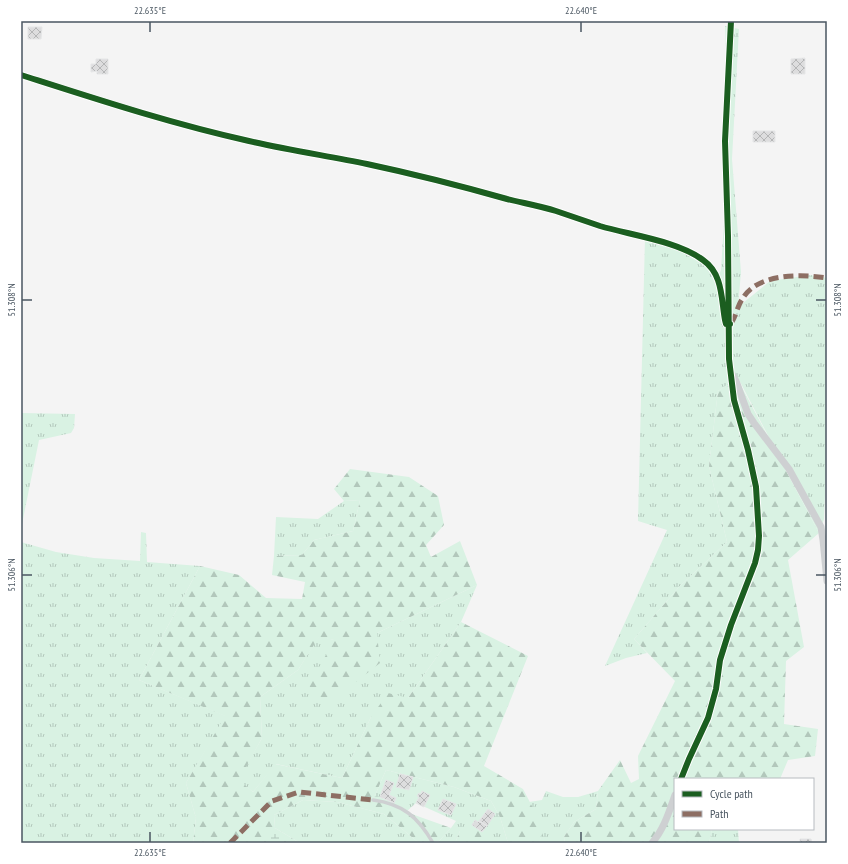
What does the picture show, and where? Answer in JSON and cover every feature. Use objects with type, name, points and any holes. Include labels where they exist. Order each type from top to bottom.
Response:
[{"type":"street","points":[[681,778],[708,718],[716,689],[720,660],[731,625],[749,580],[758,550],[759,520],[756,486],[734,400],[730,372],[725,141],[731,21]]},
{"type":"street","points":[[21,75],[94,99],[189,126],[248,141],[366,164],[452,183],[554,210],[602,226],[673,246],[701,258],[710,267],[718,278],[726,324],[730,324]]},
{"type":"street","points":[[730,372],[736,381],[748,414],[789,468],[821,527],[824,540],[827,580]]},
{"type":"street","points":[[652,843],[664,825],[674,798]]},
{"type":"lane","points":[[373,800],[394,804],[416,819],[433,843]]},
{"type":"green space","points":[[725,26],[739,29],[732,159],[741,272],[738,307],[770,281],[810,275],[827,278],[827,449],[824,519],[819,533],[738,378],[718,391],[709,466],[727,542],[679,587],[634,639],[647,653],[626,658],[605,666],[667,530],[638,521],[645,237],[695,255],[718,277],[721,270],[729,122]]},
{"type":"green space","points":[[737,378],[819,533],[788,560],[804,647],[786,661],[784,724],[818,729],[815,756],[788,760],[780,778],[674,778],[674,830],[712,830],[709,843],[565,843],[564,837],[574,822],[596,809],[598,791],[620,760],[631,783],[639,779],[638,756],[675,681],[634,639],[679,587],[727,542],[709,466],[718,391]]},
{"type":"green space","points":[[21,413],[75,414],[74,428],[71,433],[39,440],[21,529]]},
{"type":"green space","points":[[350,469],[409,477],[438,496],[444,525],[426,545],[431,557],[460,541],[477,585],[377,633],[380,663],[327,705],[309,686],[334,640],[319,637],[298,670],[260,697],[262,738],[239,780],[253,792],[275,764],[342,778],[371,717],[388,693],[408,698],[461,622],[528,656],[484,766],[523,789],[544,829],[539,843],[508,843],[500,817],[491,801],[454,787],[386,770],[373,800],[387,802],[406,812],[451,828],[439,841],[419,843],[384,814],[337,802],[303,800],[274,815],[275,828],[269,843],[193,843],[196,818],[186,783],[225,716],[139,680],[200,566],[239,575],[266,598],[302,599],[305,582],[272,575],[274,556],[302,555],[314,540],[353,531],[360,500],[344,501],[334,489]]},
{"type":"green space","points":[[360,500],[353,531],[314,540],[302,555],[274,556],[276,517],[318,519],[344,501]]},
{"type":"green space","points":[[141,532],[146,533],[147,562],[200,566],[139,680],[226,716],[186,783],[196,818],[193,843],[21,843],[21,542],[56,552],[94,558],[140,561]]},
{"type":"green space","points":[[477,585],[461,622],[408,698],[371,717],[342,778],[276,764],[253,792],[238,780],[262,738],[260,697],[298,670],[319,636],[334,640],[377,633]]},
{"type":"green space","points":[[386,770],[454,787],[491,801],[500,817],[508,843],[479,843],[479,841],[460,831],[455,843],[439,843],[439,841],[456,821],[416,803],[406,812],[373,800]]},
{"type":"green space","points":[[546,791],[563,797],[578,797],[598,791],[596,809],[574,822],[564,837],[565,843],[539,843],[543,829],[529,802],[542,800]]},
{"type":"green space","points":[[303,800],[337,802],[384,814],[419,843],[300,843],[275,828],[274,815]]},
{"type":"green space","points":[[275,828],[300,843],[260,843]]},
{"type":"green space","points":[[476,829],[484,834],[479,843],[455,843],[460,831]]},
{"type":"green space","points":[[712,830],[738,830],[739,843],[709,843]]},
{"type":"building","points":[[28,27],[42,27],[41,39],[28,39]]},
{"type":"building","points":[[805,58],[805,74],[791,74],[791,59]]},
{"type":"building","points":[[96,59],[108,59],[108,74],[97,74],[97,71],[91,72],[91,64],[96,64]]},
{"type":"building","points":[[753,131],[775,131],[775,142],[753,142]]},
{"type":"building","points":[[400,774],[413,777],[409,790],[396,787]]},
{"type":"building","points":[[386,780],[394,783],[389,795],[396,798],[394,803],[380,797]]},
{"type":"building","points":[[422,791],[430,795],[424,807],[416,803],[419,797],[417,796],[419,793],[421,794]]},
{"type":"building","points":[[443,799],[456,804],[451,815],[438,810]]},
{"type":"building","points":[[488,809],[495,814],[487,826],[479,821]]},
{"type":"building","points":[[475,820],[487,826],[482,832],[472,825]]},
{"type":"building","points":[[800,839],[811,839],[812,843],[800,843]]},
{"type":"marked path","points":[[731,323],[743,298],[750,290],[759,284],[781,277],[805,276],[827,278]]},
{"type":"marked path","points":[[230,843],[272,801],[299,792],[373,800]]},
{"type":"cycle path","points":[[681,778],[708,718],[716,689],[720,660],[731,625],[755,563],[759,536],[756,487],[748,450],[734,400],[729,359],[728,236],[725,141],[731,21]]},
{"type":"cycle path","points":[[21,75],[134,111],[191,127],[264,144],[420,176],[550,209],[600,226],[667,243],[693,253],[710,266],[718,279],[726,324],[730,324]]}]
